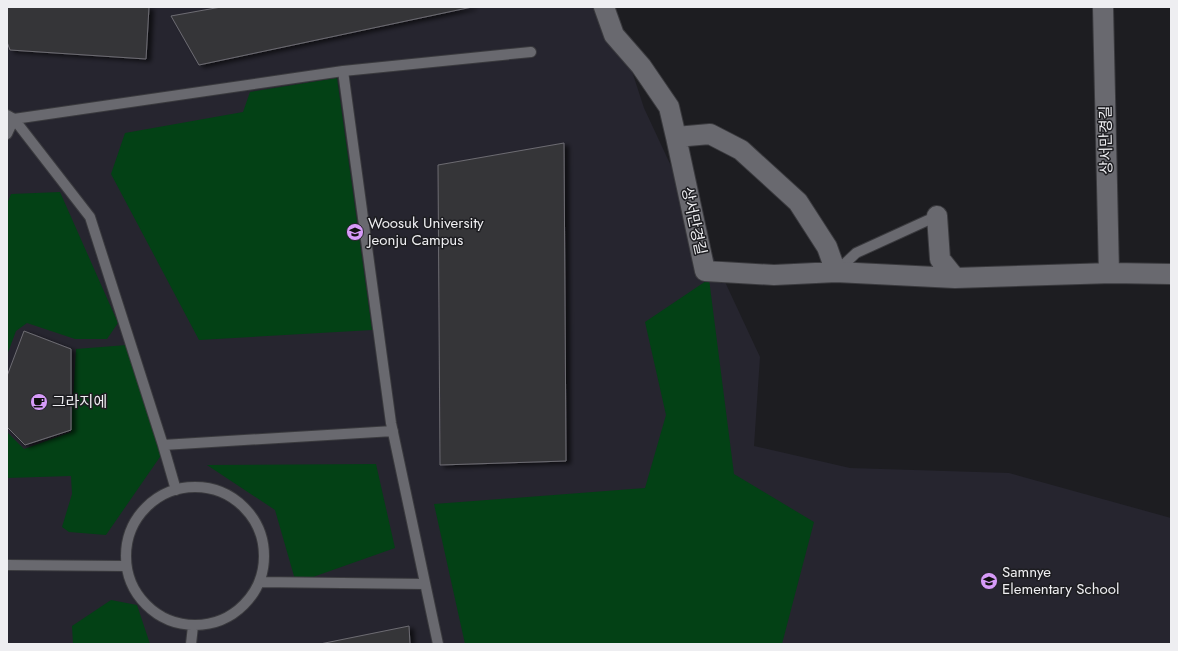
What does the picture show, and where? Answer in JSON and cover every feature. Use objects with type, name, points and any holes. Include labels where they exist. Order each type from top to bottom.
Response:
[{"type":"street","name":"상서만경길","points":[[604,7],[614,35],[641,66],[669,107],[705,271],[774,275],[836,272],[955,278],[1109,273],[1171,274]]},
{"type":"street","name":"상서만경길","points":[[1103,7],[1109,273]]},
{"type":"street","points":[[676,137],[710,134],[741,150],[798,202],[827,247],[836,272]]},
{"type":"street","points":[[936,216],[940,259],[955,278]]},
{"type":"lane","points":[[11,117],[343,71],[531,52]]},
{"type":"lane","points":[[343,71],[393,431],[438,644]]},
{"type":"lane","points":[[7,134],[11,117]]},
{"type":"lane","points":[[11,117],[90,217],[176,490]]},
{"type":"lane","points":[[836,272],[856,253],[936,216]]},
{"type":"lane","points":[[163,445],[393,431]]},
{"type":"lane","points":[[187,487],[198,487],[219,491],[238,502],[247,510],[258,528],[263,544],[264,561],[262,572],[254,593],[237,611],[216,622],[205,625],[183,625],[156,614],[142,601],[131,584],[126,566],[126,546],[132,527],[137,519],[150,504],[158,498],[176,490],[187,487]]},
{"type":"lane","points":[[7,565],[126,566]]},
{"type":"lane","points":[[259,582],[425,584]]},
{"type":"lane","points":[[191,644],[193,626]]},
{"type":"shaded area","name":"Woosuk University Jeonju Campus","points":[[7,7],[611,7],[644,108],[760,357],[754,446],[850,468],[1009,473],[1171,518],[1171,644],[7,644]]},
{"type":"green space","points":[[337,78],[372,330],[199,340],[111,174],[125,133],[243,112],[250,92]]},
{"type":"green space","points":[[60,192],[118,323],[107,339],[75,339],[27,323],[16,331],[7,355],[7,204],[11,194]]},
{"type":"green space","points":[[709,279],[734,474],[814,522],[782,644],[465,644],[434,504],[645,488],[666,415],[645,322]]},
{"type":"green space","points":[[127,345],[162,454],[106,535],[69,532],[62,527],[72,494],[71,476],[7,478],[7,432],[24,449],[71,432],[76,349]]},
{"type":"green space","points":[[376,464],[395,548],[296,583],[275,510],[207,465]]},
{"type":"green space","points":[[111,600],[137,605],[150,644],[73,644],[72,626]]},
{"type":"building","points":[[7,7],[149,7],[146,59],[10,50],[7,42]]},
{"type":"building","points":[[221,7],[472,7],[199,65],[171,16]]},
{"type":"building","points":[[564,143],[566,461],[440,465],[438,165]]},
{"type":"building","name":"그라지에","points":[[24,331],[71,349],[71,430],[25,445],[7,427],[7,376]]},
{"type":"building","points":[[409,626],[410,644],[320,644]]},
{"type":"place","name":"Woosuk University Jeonju Campus","points":[[355,232]]},
{"type":"place","name":"그라지에","points":[[39,402]]},
{"type":"place","name":"Samnye Elementary School","points":[[989,581]]}]
